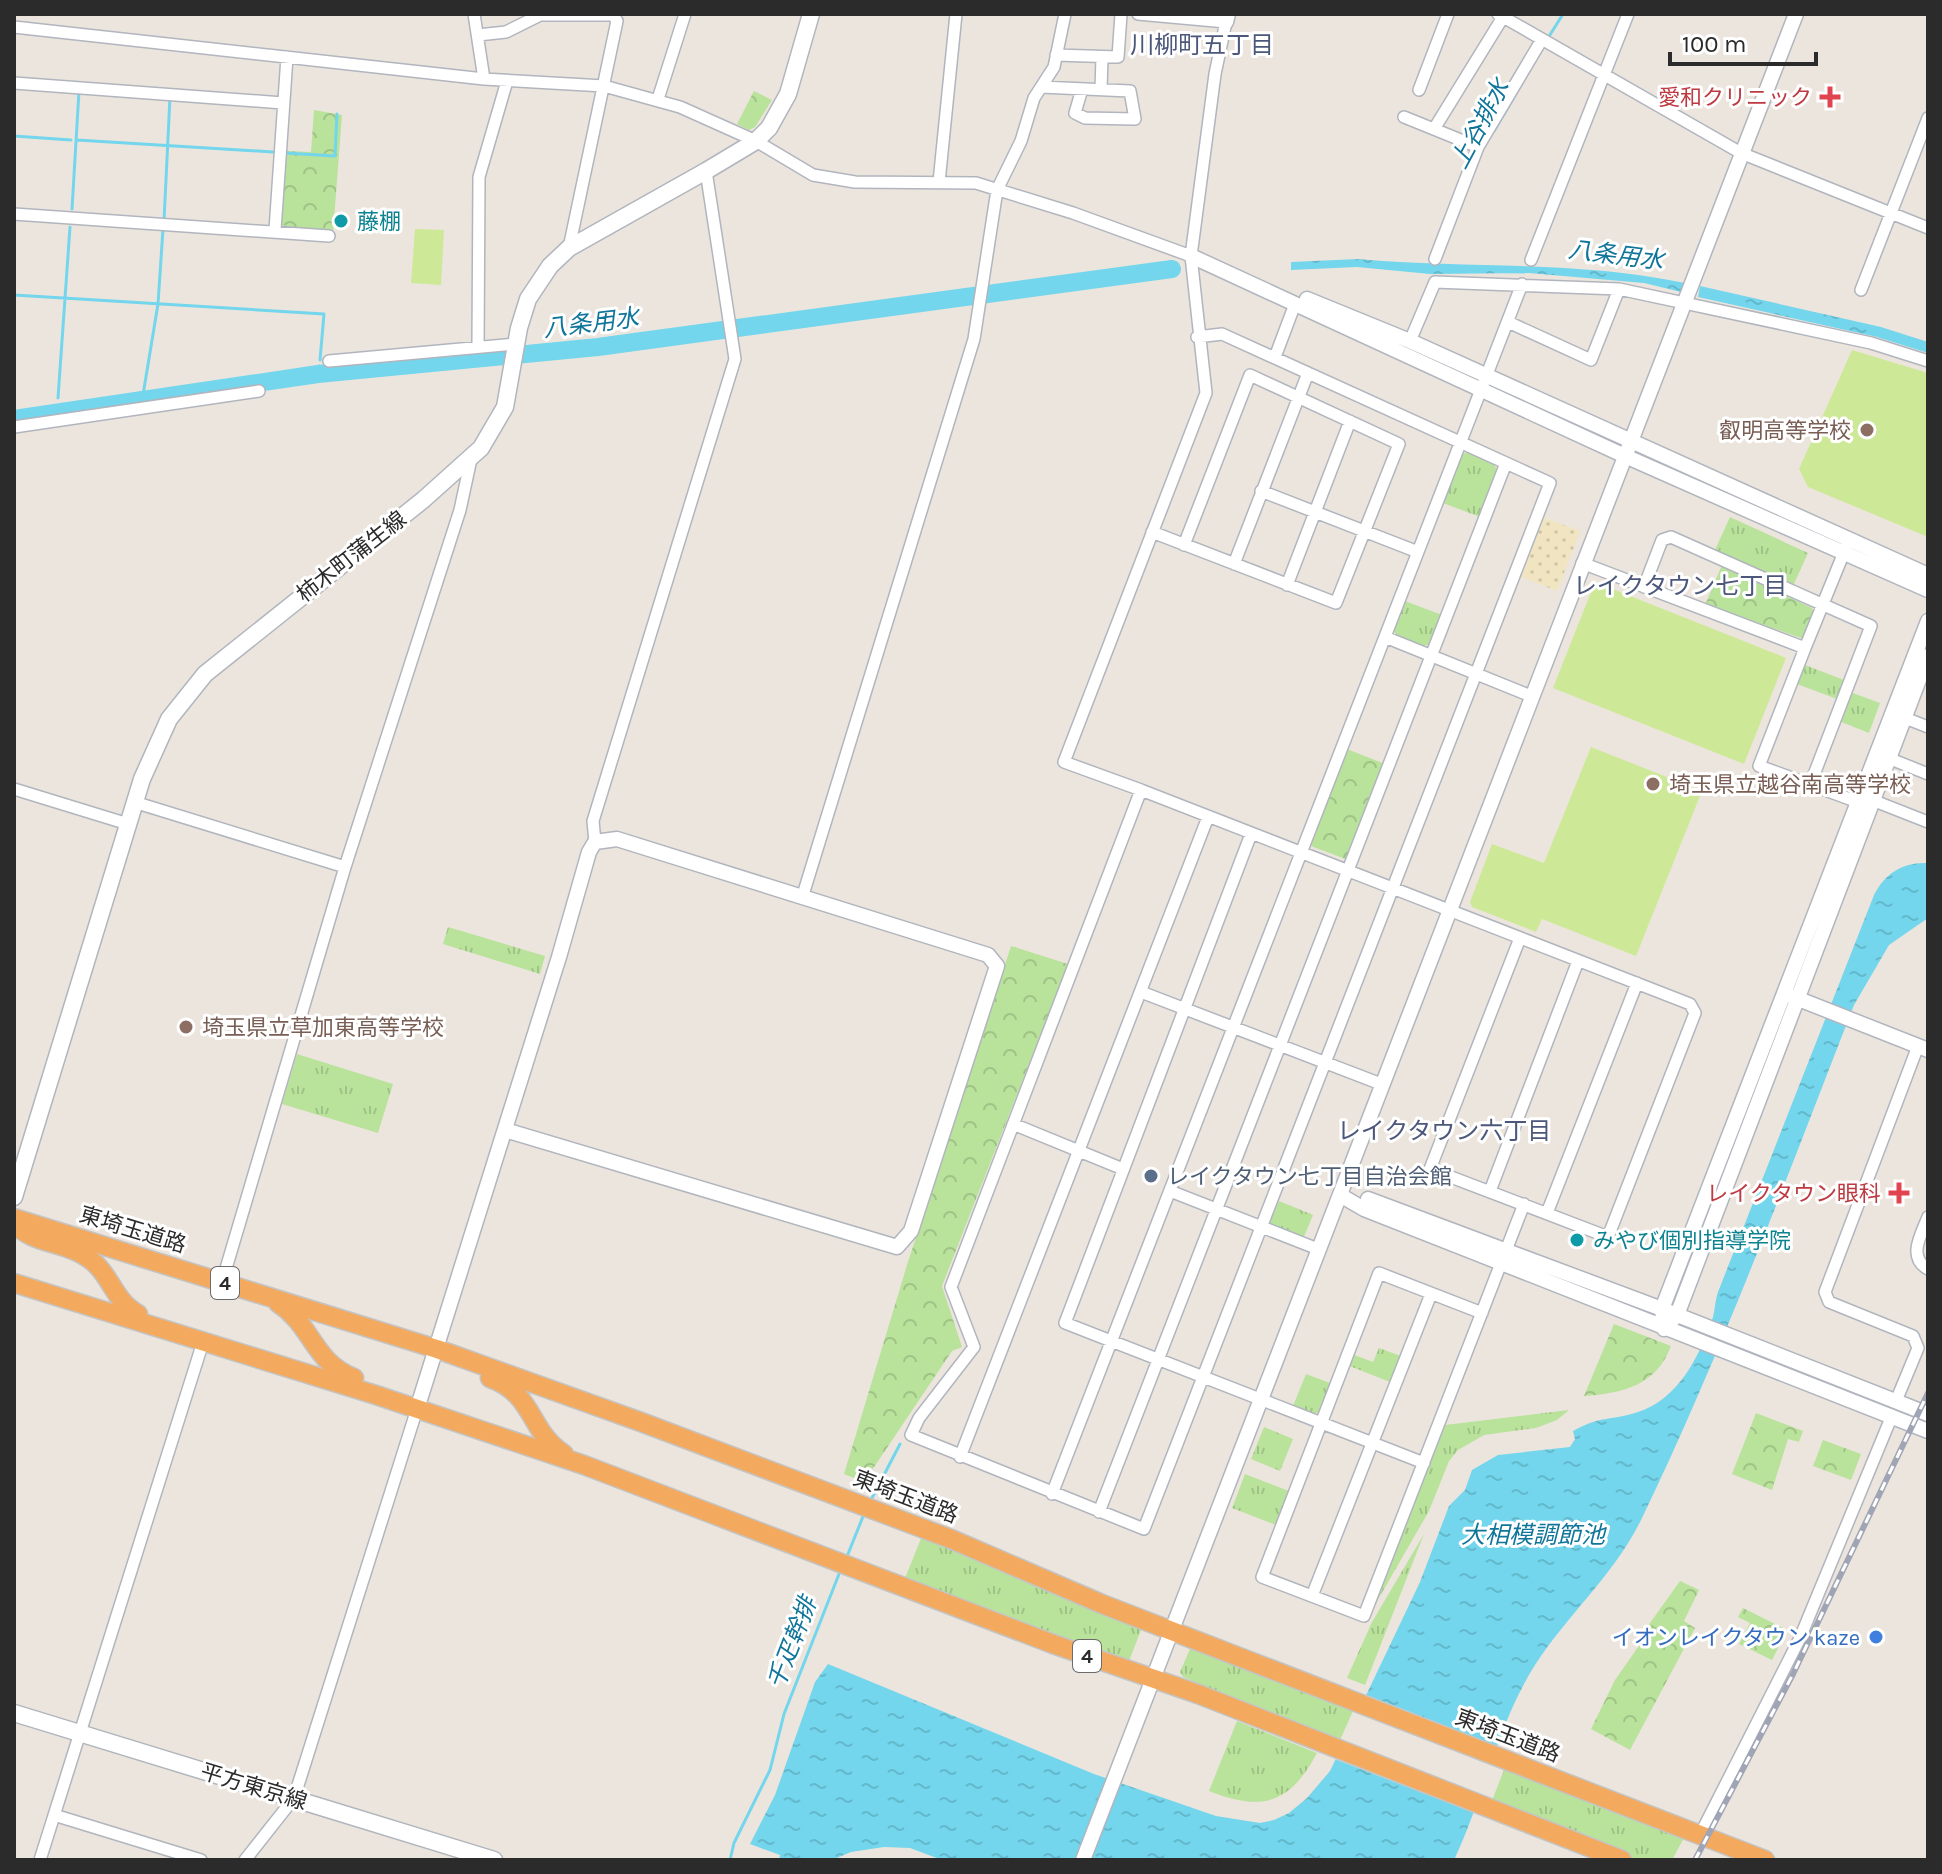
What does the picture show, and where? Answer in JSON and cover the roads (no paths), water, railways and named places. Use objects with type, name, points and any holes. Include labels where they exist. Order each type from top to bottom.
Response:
[{"type":"highway","name":"東埼玉道路","points":[[14,1220],[437,1349],[868,1508],[1171,1630],[1765,1860]]},
{"type":"highway","name":"4","points":[[14,1220],[31,1237],[90,1259],[125,1306],[169,1330]]},
{"type":"highway","name":"4","points":[[14,1283],[417,1409],[584,1465],[1053,1644],[1153,1678],[1615,1859]]},
{"type":"highway","name":"4","points":[[262,1295],[301,1321],[327,1364],[353,1378],[390,1390],[417,1409]]},
{"type":"highway","name":"4","points":[[437,1349],[459,1367],[517,1392],[526,1402],[543,1436],[561,1453],[584,1465]]},
{"type":"main road","name":"柿木町蒲生線","points":[[14,1197],[134,802],[149,760],[169,719],[205,674],[471,459],[498,424],[510,390],[515,352],[528,299],[550,266],[569,248],[756,141],[769,128],[788,94],[811,14]]},
{"type":"main road","name":"平方東京線","points":[[14,1713],[494,1860]]},
{"type":"street","points":[[474,14],[484,79]]},
{"type":"street","points":[[658,99],[685,14]]},
{"type":"street","points":[[939,182],[956,14]]},
{"type":"street","points":[[802,898],[974,339],[997,190],[1041,87],[1054,67],[1064,14],[1074,14]]},
{"type":"street","points":[[1056,55],[1118,57],[1121,14]]},
{"type":"street","points":[[1138,14],[1227,18],[1215,74],[1191,256],[1197,337],[1206,393],[1064,762],[1141,790],[1690,1004],[1695,1013],[1608,1237],[1430,1169],[1520,938]]},
{"type":"street","points":[[1419,90],[1448,14]]},
{"type":"street","points":[[1531,260],[1628,14]]},
{"type":"street","points":[[1083,1860],[1796,14]]},
{"type":"street","points":[[478,35],[506,32],[540,15],[613,15],[617,21],[569,248]]},
{"type":"street","points":[[1434,129],[1501,16],[1741,153],[1928,228]]},
{"type":"street","points":[[14,27],[484,79],[604,86],[658,99],[756,141],[798,169],[828,179],[976,183],[1073,213],[1410,341],[1625,456],[1928,575]]},
{"type":"street","points":[[1435,259],[1478,147],[1544,43]]},
{"type":"street","points":[[275,230],[287,57]]},
{"type":"street","points":[[1101,90],[1102,57]]},
{"type":"street","points":[[478,346],[479,177],[507,81]]},
{"type":"street","points":[[14,83],[283,103]]},
{"type":"street","points":[[1041,87],[1130,91],[1135,119],[1085,118],[1075,113],[1082,89]]},
{"type":"street","points":[[1404,117],[1478,147]]},
{"type":"street","points":[[1861,290],[1928,118]]},
{"type":"street","points":[[245,1860],[294,1798],[437,1349],[589,852],[595,842],[593,821],[731,376],[735,359],[732,332],[706,171]]},
{"type":"street","points":[[14,214],[329,236]]},
{"type":"street","points":[[1191,256],[1295,304],[1631,441],[1847,545],[1928,590]]},
{"type":"street","points":[[1410,341],[1435,282],[1522,284],[1690,292],[1928,361]]},
{"type":"street","points":[[1052,1494],[1522,284]]},
{"type":"street","points":[[1508,322],[1591,360],[1619,289]]},
{"type":"street","points":[[1275,357],[1295,304]]},
{"type":"street","points":[[1141,790],[951,1287],[974,1347],[912,1428],[914,1439],[1144,1529],[1550,483],[1222,334],[1197,337]]},
{"type":"street","points":[[329,361],[478,346],[515,352]]},
{"type":"street","points":[[1234,564],[1308,373]]},
{"type":"street","points":[[1152,532],[1184,545],[1287,585],[1336,603],[1399,444],[1250,375],[1184,545]]},
{"type":"street","points":[[14,427],[259,391]]},
{"type":"street","points":[[1287,585],[1350,421]]},
{"type":"street","points":[[222,1282],[345,867],[460,510],[471,459]]},
{"type":"street","points":[[1099,1512],[1506,463]]},
{"type":"street","points":[[1261,491],[1418,552]]},
{"type":"street","points":[[1644,587],[1662,540],[1671,537],[1871,626],[1810,785]]},
{"type":"street","points":[[1847,545],[1759,766],[1928,822]]},
{"type":"street","points":[[1582,563],[1805,648]]},
{"type":"street","points":[[1664,1329],[1677,1315],[1928,621]]},
{"type":"street","points":[[1385,637],[1531,696]]},
{"type":"street","points":[[1865,801],[1888,758],[1928,656]]},
{"type":"street","points":[[1905,718],[1928,727]]},
{"type":"street","points":[[1888,758],[1928,774]]},
{"type":"street","points":[[14,789],[128,824]]},
{"type":"street","points":[[134,802],[345,867]]},
{"type":"street","points":[[960,1457],[1208,817]]},
{"type":"street","points":[[1251,834],[1065,1323],[1424,1463]]},
{"type":"street","points":[[505,1130],[884,1246],[903,1246],[911,1231],[997,966],[988,955],[617,839],[595,842]]},
{"type":"street","points":[[1490,1191],[1578,961]]},
{"type":"street","points":[[1547,1213],[1637,983]]},
{"type":"street","points":[[1141,992],[1381,1084]]},
{"type":"street","points":[[1792,996],[1923,1048],[1825,1292],[1829,1302],[1913,1336],[1918,1348],[1896,1401]]},
{"type":"street","points":[[1664,1329],[1662,1309],[1792,996]]},
{"type":"street","points":[[1013,1124],[1123,1169]]},
{"type":"street","points":[[1170,1191],[1318,1249]]},
{"type":"street","points":[[1340,1195],[1365,1198],[1664,1329],[1928,1431]]},
{"type":"street","points":[[1482,1313],[1379,1273],[1262,1577],[1364,1616],[1482,1313],[1502,1258],[1524,1204]]},
{"type":"street","points":[[1928,1217],[1916,1255],[1920,1264],[1928,1269]]},
{"type":"street","points":[[1502,1258],[1662,1309],[1928,1414]]},
{"type":"street","points":[[1312,1596],[1431,1294]]},
{"type":"street","points":[[40,1860],[203,1342]]},
{"type":"street","points":[[1700,1835],[1812,1612],[1891,1418]]},
{"type":"street","points":[[54,1815],[201,1860]]},
{"type":"water","points":[[1358,259],[1604,271],[1685,283],[1681,292],[1644,283],[1529,273],[1430,274],[1357,267],[1291,270],[1291,262]]},
{"type":"water","points":[[1700,286],[1881,327],[1928,342],[1928,353],[1877,337],[1698,297]]},
{"type":"water","name":"大相模調節池","points":[[1928,863],[1928,918],[1889,945],[1854,1005],[1753,1264],[1642,1518],[1619,1557],[1548,1646],[1522,1688],[1454,1860],[942,1860],[910,1848],[884,1847],[851,1852],[832,1860],[779,1860],[780,1855],[750,1844],[775,1795],[815,1682],[828,1664],[1094,1774],[1216,1816],[1260,1823],[1289,1813],[1307,1798],[1330,1771],[1420,1582],[1449,1506],[1465,1490],[1472,1470],[1498,1455],[1570,1447],[1575,1439],[1573,1431],[1599,1420],[1629,1415],[1652,1406],[1686,1374],[1708,1331],[1718,1292],[1874,895],[1896,870],[1911,864]]},
{"type":"waterway","name":"上谷排水","points":[[1548,38],[1563,14]]},
{"type":"waterway","points":[[72,209],[79,91]]},
{"type":"waterway","points":[[164,221],[170,97]]},
{"type":"waterway","name":"上谷排水","points":[[1494,131],[1514,97]]},
{"type":"waterway","points":[[285,153],[335,156],[337,114]]},
{"type":"waterway","points":[[14,136],[71,140]]},
{"type":"waterway","points":[[77,140],[273,152]]},
{"type":"waterway","points":[[58,398],[70,227]]},
{"type":"waterway","points":[[142,401],[158,304],[163,229]]},
{"type":"waterway","name":"八条用水","points":[[14,419],[318,374],[598,347],[1172,269]]},
{"type":"waterway","points":[[14,295],[324,314],[320,360]]},
{"type":"waterway","name":"八条用水","points":[[318,374],[319,366]]},
{"type":"waterway","name":"八条用水","points":[[57,412],[58,408]]},
{"type":"waterway","name":"千疋幹排","points":[[871,1500],[900,1444]]},
{"type":"waterway","name":"千疋幹排","points":[[846,1559],[864,1514]]},
{"type":"waterway","name":"千疋幹排","points":[[730,1860],[734,1843],[770,1770],[784,1714],[841,1569]]},
{"type":"railway","points":[[1695,1860],[1793,1674],[1928,1393]]},
{"type":"place","name":"愛和クリニック","points":[[1830,97]]},
{"type":"place","name":"藤棚","points":[[341,221]]},
{"type":"place","name":"叡明高等学校","points":[[1867,430]]},
{"type":"place","name":"埼玉県立越谷南高等学校","points":[[1653,784]]},
{"type":"place","name":"埼玉県立草加東高等学校","points":[[186,1027]]},
{"type":"place","name":"レイクタウン七丁目自治会館","points":[[1151,1176]]},
{"type":"place","name":"レイクタウン眼科","points":[[1899,1193]]},
{"type":"place","name":"みやび個別指導学院","points":[[1577,1240]]},
{"type":"place","name":"イオンレイクタウン kaze","points":[[1876,1637]]},
{"type":"district","name":"川柳町五丁目","points":[[1202,45]]},
{"type":"district","name":"レイクタウン七丁目","points":[[1680,586]]},
{"type":"district","name":"レイクタウン六丁目","points":[[1444,1131]]}]
